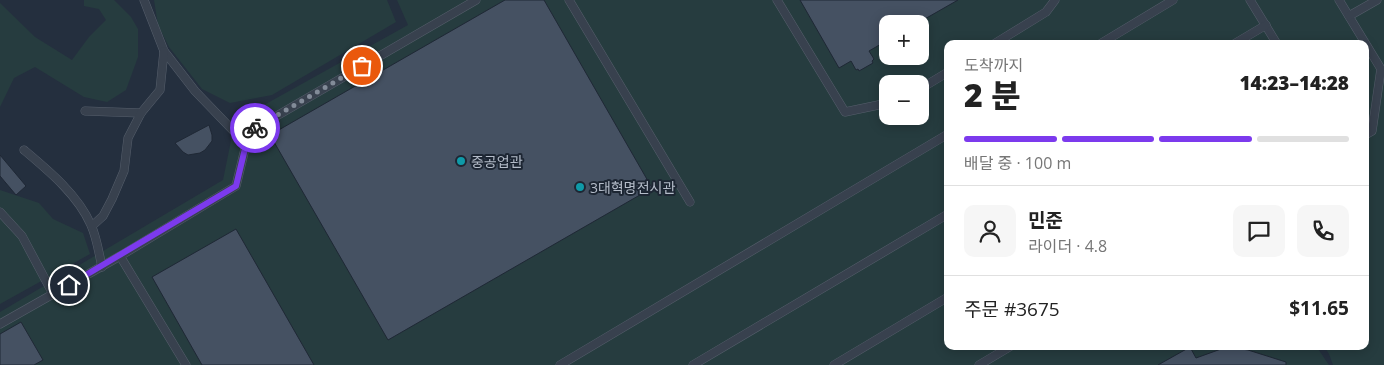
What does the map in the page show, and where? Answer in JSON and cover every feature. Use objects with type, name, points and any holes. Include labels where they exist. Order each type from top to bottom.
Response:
[{"type":"lane","points":[[144,0],[164,51],[195,91],[246,144]]},
{"type":"lane","points":[[0,324],[102,267],[236,186],[249,132],[476,0]]},
{"type":"lane","points":[[569,0],[690,202]]},
{"type":"lane","points":[[777,0],[845,112],[879,105]]},
{"type":"lane","points":[[1000,40],[1046,12],[1055,0]]},
{"type":"lane","points":[[1107,40],[1173,0]]},
{"type":"lane","points":[[1250,0],[1275,40]]},
{"type":"lane","points":[[1340,0],[1363,40]]},
{"type":"lane","points":[[1349,16],[1377,0]]},
{"type":"lane","points":[[1241,40],[1266,25]]},
{"type":"lane","points":[[1369,49],[1381,69],[1372,130],[1369,132]]},
{"type":"lane","points":[[92,226],[103,216],[124,170],[128,138],[141,113],[160,90],[164,51]]},
{"type":"lane","points":[[929,84],[944,74]]},
{"type":"lane","points":[[85,111],[141,113]]},
{"type":"lane","points":[[560,365],[944,136]]},
{"type":"lane","points":[[24,150],[48,170],[79,205],[92,226],[102,267]]},
{"type":"lane","points":[[0,212],[22,236],[53,294]]},
{"type":"lane","points":[[693,365],[944,216]]},
{"type":"lane","points":[[120,256],[186,365]]},
{"type":"lane","points":[[834,365],[944,300]]},
{"type":"lane","points":[[979,365],[1004,350]]},
{"type":"green space","points":[[84,0],[114,0],[131,17],[138,29],[138,57],[126,90],[107,102],[84,97],[35,67],[14,78],[0,107],[0,3],[35,37],[72,60],[89,37],[106,20],[99,9],[84,6]]},
{"type":"green space","points":[[154,0],[387,0],[396,22],[272,95],[230,103],[202,89],[169,47],[158,25]]},
{"type":"green space","name":"3대혁명전시관","points":[[397,0],[1384,0],[1384,365],[1333,365],[1326,350],[1369,350],[1369,40],[944,40],[944,350],[1319,350],[1329,365],[0,365],[0,312],[223,180],[235,121],[408,25]]},
{"type":"green space","points":[[0,190],[39,203],[53,219],[83,233],[90,254],[0,304]]},
{"type":"building","name":"중공업관","points":[[505,0],[544,0],[652,188],[388,340],[270,135]]},
{"type":"building","points":[[800,0],[958,0],[929,17],[929,15],[879,15],[879,45],[869,51],[874,59],[873,63],[859,71],[858,69],[856,70],[851,61],[839,68]]},
{"type":"building","points":[[209,125],[212,141],[200,153],[188,155],[175,143]]},
{"type":"building","points":[[0,155],[26,186],[16,195],[0,176]]},
{"type":"building","points":[[236,229],[314,365],[202,365],[152,277]]},
{"type":"building","points":[[21,322],[43,360],[34,365],[0,365],[0,334]]},
{"type":"building","points":[[1185,350],[1192,350],[1196,358],[1218,350],[1248,350],[1286,362],[1286,365],[1158,365]]},
{"type":"way so far","points":[[255,128],[362,66]]},
{"type":"place","name":"중공업관","points":[[461,161]]},
{"type":"place","name":"3대혁명전시관","points":[[580,187]]},
{"type":"route","points":[[69,285],[236,186],[249,132],[255,128]]}]
